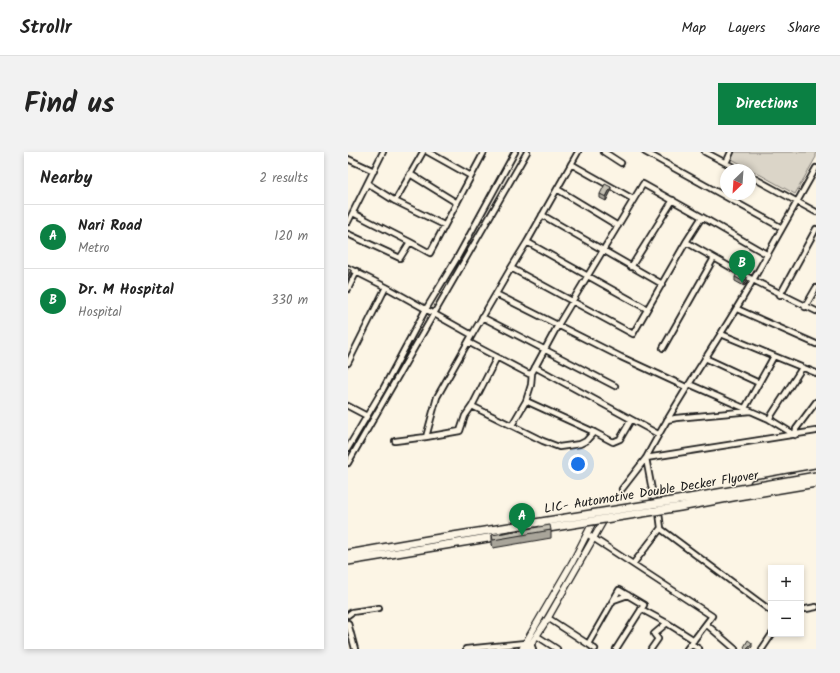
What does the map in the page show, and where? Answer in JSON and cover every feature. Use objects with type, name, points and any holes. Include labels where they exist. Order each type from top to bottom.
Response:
[{"type":"main road","points":[[348,551],[610,509],[816,472]]},
{"type":"main road","name":"LIC- Automotive Double Decker Flyover","points":[[348,554],[816,476]]},
{"type":"main road","points":[[533,532],[659,513],[816,484]]},
{"type":"main road","name":"LIC- Automotive Double Decker Flyover","points":[[348,562],[816,484]]},
{"type":"main road","points":[[348,562],[510,536]]},
{"type":"street","points":[[348,222],[383,152]]},
{"type":"street","points":[[395,201],[422,152]]},
{"type":"street","points":[[428,152],[471,176]]},
{"type":"street","points":[[353,213],[430,253],[484,152]]},
{"type":"street","points":[[348,448],[383,389],[426,309],[450,270],[515,152]]},
{"type":"street","points":[[348,463],[527,152]]},
{"type":"street","points":[[426,437],[437,397],[578,152]]},
{"type":"street","points":[[604,152],[621,163]]},
{"type":"street","points":[[644,152],[782,228]]},
{"type":"street","points":[[705,152],[726,163],[731,152]]},
{"type":"street","points":[[348,159],[374,171]]},
{"type":"street","points":[[571,164],[633,199]]},
{"type":"street","points":[[622,488],[646,458],[658,434],[737,309],[816,168]]},
{"type":"street","points":[[410,174],[457,203]]},
{"type":"street","points":[[756,179],[816,212]]},
{"type":"street","points":[[368,184],[395,201],[444,225]]},
{"type":"street","points":[[512,426],[526,402],[531,386],[532,373],[535,367],[558,325],[643,184],[702,216],[768,255]]},
{"type":"street","points":[[557,190],[618,226]]},
{"type":"street","points":[[631,267],[673,200]]},
{"type":"street","points":[[542,215],[602,251],[662,284]]},
{"type":"street","points":[[511,268],[633,334],[702,216]]},
{"type":"street","points":[[780,294],[816,229]]},
{"type":"street","points":[[348,234],[400,258],[410,242]]},
{"type":"street","points":[[527,242],[647,309]]},
{"type":"street","points":[[686,242],[753,280],[816,311]]},
{"type":"street","points":[[663,348],[714,258]]},
{"type":"street","points":[[348,268],[357,271],[472,335]]},
{"type":"street","points":[[450,270],[457,274]]},
{"type":"street","points":[[348,289],[357,271]]},
{"type":"street","points":[[348,363],[370,316],[386,287]]},
{"type":"street","points":[[806,307],[816,288]]},
{"type":"street","points":[[496,294],[621,357],[752,411],[795,434]]},
{"type":"street","points":[[737,309],[816,344]]},
{"type":"street","points":[[482,317],[615,386]]},
{"type":"street","points":[[721,334],[816,373]]},
{"type":"street","points":[[468,342],[529,374],[532,373]]},
{"type":"street","points":[[745,408],[774,356]]},
{"type":"street","points":[[395,441],[460,431],[465,416],[472,406],[497,357]]},
{"type":"street","points":[[705,358],[759,383]]},
{"type":"street","points":[[535,367],[658,434]]},
{"type":"street","points":[[769,419],[802,368]]},
{"type":"street","points":[[526,402],[613,442],[620,439],[631,420]]},
{"type":"street","points":[[795,434],[796,429],[816,402]]},
{"type":"street","points":[[348,406],[367,416]]},
{"type":"street","points":[[472,406],[559,447],[580,444],[586,441],[594,432]]},
{"type":"street","points":[[667,420],[752,411]]},
{"type":"street","points":[[646,458],[816,431]]},
{"type":"street","points":[[633,564],[661,529],[659,513],[654,501],[646,458]]},
{"type":"street","points":[[534,634],[548,618],[610,509]]},
{"type":"street","points":[[530,646],[534,634],[574,561],[599,510]]},
{"type":"street","points":[[661,529],[768,609]]},
{"type":"street","points":[[587,534],[712,616],[687,649]]},
{"type":"street","points":[[588,644],[619,590],[644,605],[616,649]]},
{"type":"street","points":[[614,600],[628,595]]},
{"type":"street","points":[[806,609],[816,607]]},
{"type":"street","points":[[348,615],[352,612],[380,608]]},
{"type":"street","points":[[641,610],[666,623],[699,649]]},
{"type":"street","points":[[548,618],[595,649]]},
{"type":"street","points":[[348,623],[355,649]]},
{"type":"street","points":[[651,649],[658,639],[654,634],[666,623]]},
{"type":"street","points":[[706,624],[735,649]]},
{"type":"street","points":[[534,634],[557,649]]},
{"type":"street","points":[[762,649],[770,637]]},
{"type":"street","points":[[467,649],[530,646]]},
{"type":"street","points":[[522,649],[530,646]]},
{"type":"path","points":[[490,544],[497,543]]},
{"type":"shaded area","points":[[733,152],[816,152],[816,157],[795,194],[756,172],[756,164],[741,164],[730,158]]},
{"type":"building","points":[[605,184],[611,187],[606,197],[600,194]]},
{"type":"building","points":[[348,269],[351,270],[348,276]]},
{"type":"building","points":[[738,272],[747,277],[744,282],[735,277]]},
{"type":"building","points":[[550,525],[551,530],[493,540],[492,535]]},
{"type":"building","points":[[748,640],[752,643],[746,649],[744,647]]},
{"type":"railway","points":[[540,528],[636,513],[816,481]]},
{"type":"railway","points":[[496,532],[545,524]]},
{"type":"railway","points":[[348,560],[503,534]]},
{"type":"place","name":"Dr. M Hospital","points":[[742,283]]},
{"type":"place","name":"Nari Road","points":[[522,536]]}]
